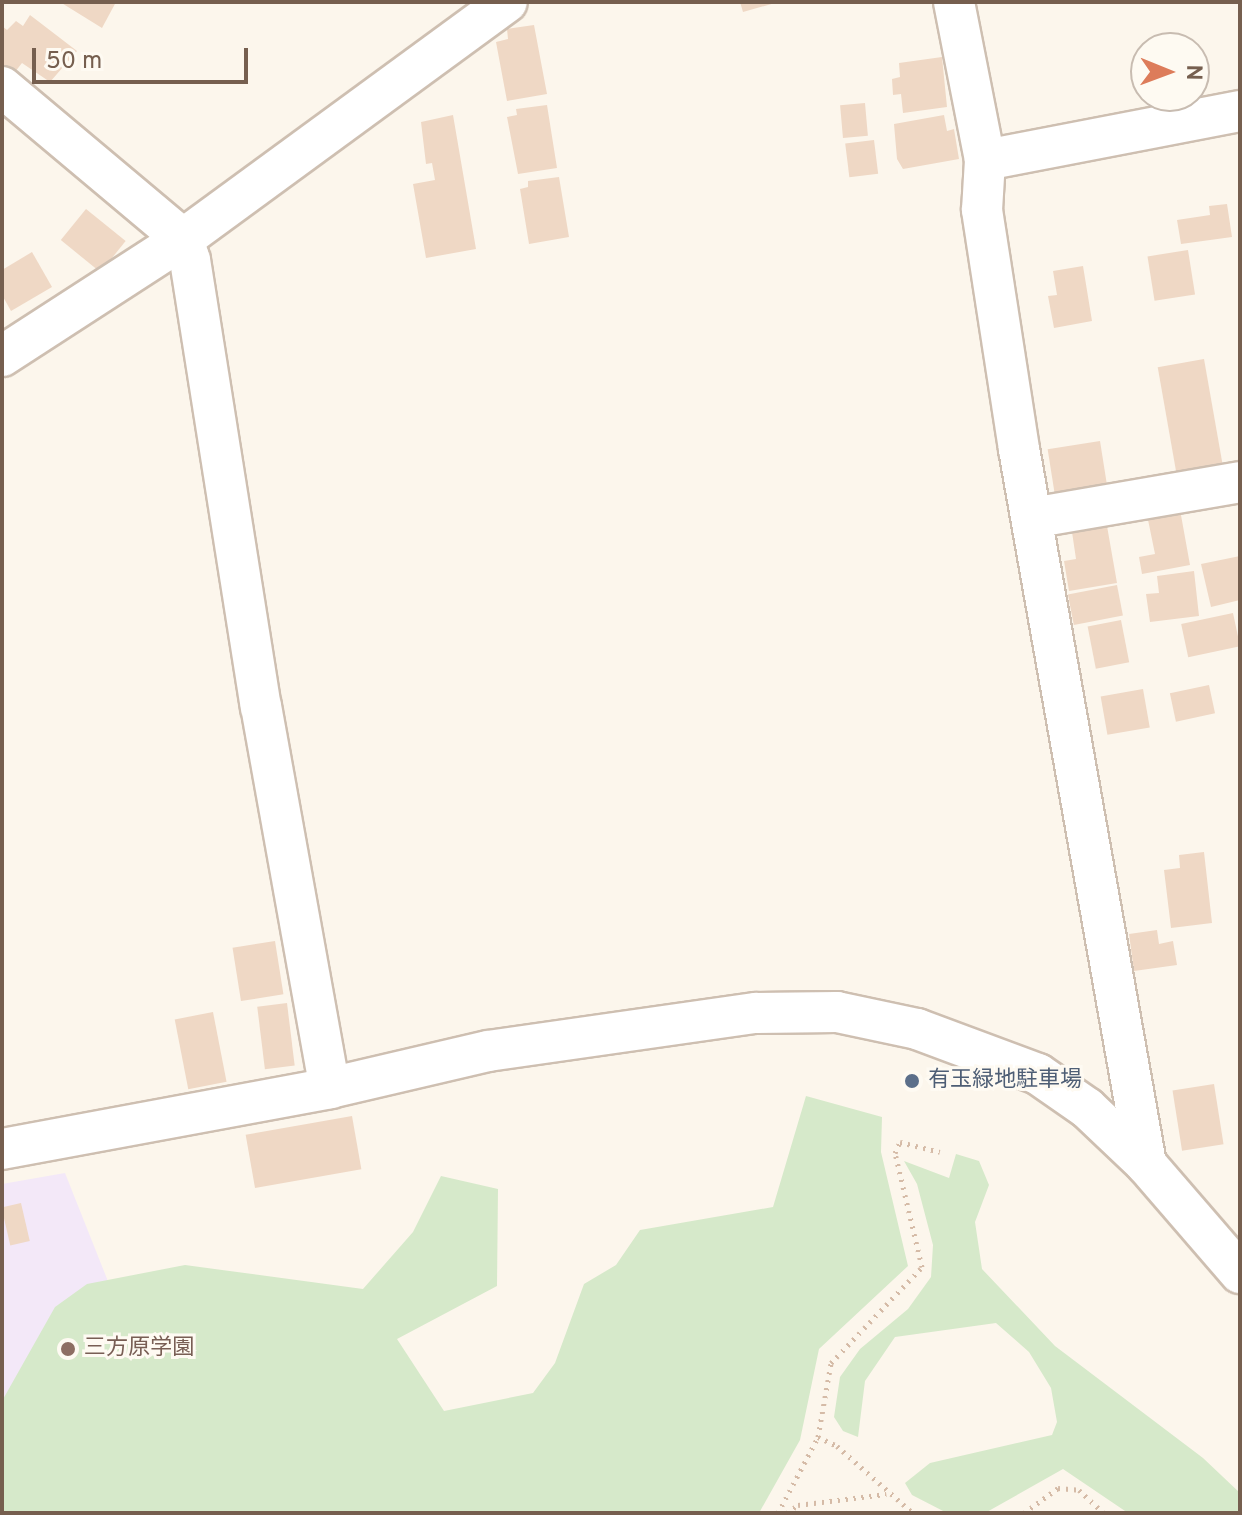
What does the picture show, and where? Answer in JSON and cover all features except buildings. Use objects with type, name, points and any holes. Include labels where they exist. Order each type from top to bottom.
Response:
[{"type":"street","points":[[2,356],[183,239],[507,2]]},
{"type":"street","points":[[954,2],[985,160],[982,210],[1032,518],[1146,1164]]},
{"type":"street","points":[[2,87],[183,239],[330,1088]]},
{"type":"street","points":[[985,160],[1240,111]]},
{"type":"street","points":[[1032,518],[1240,482]]},
{"type":"street","points":[[2,1149],[330,1088],[488,1051],[756,1013],[837,1012],[917,1029],[1038,1074],[1087,1108],[1146,1164],[1240,1273]]},
{"type":"path","points":[[778,1513],[818,1437],[831,1363],[922,1267],[895,1153],[900,1142],[940,1152]]},
{"type":"path","points":[[818,1437],[837,1446],[887,1494],[913,1513]]},
{"type":"path","points":[[1024,1513],[1058,1488],[1079,1490],[1104,1513]]},
{"type":"path","points":[[787,1513],[798,1505],[843,1496],[887,1494]]},
{"type":"shaded area","name":"三方原学園","points":[[65,1173],[200,1513],[2,1513],[2,1184]]},
{"type":"green space","points":[[806,1096],[882,1117],[881,1152],[908,1266],[819,1349],[800,1440],[759,1513],[2,1513],[2,1401],[55,1307],[87,1284],[185,1265],[363,1289],[413,1232],[441,1176],[498,1189],[497,1286],[397,1339],[444,1411],[533,1393],[555,1363],[584,1284],[616,1265],[640,1230],[773,1207]]},
{"type":"green space","points":[[956,1154],[979,1161],[989,1185],[975,1222],[982,1269],[1055,1346],[1203,1458],[1240,1493],[1240,1513],[1128,1513],[1063,1469],[985,1513],[947,1513],[912,1495],[905,1483],[930,1463],[1052,1435],[1057,1422],[1051,1388],[1029,1352],[996,1323],[895,1337],[865,1381],[858,1437],[843,1431],[834,1417],[840,1377],[860,1349],[908,1309],[931,1277],[933,1245],[917,1184],[904,1161],[949,1178]]},
{"type":"place","name":"有玉緑地駐車場","points":[[912,1081]]},
{"type":"place","name":"三方原学園","points":[[68,1349]]}]
